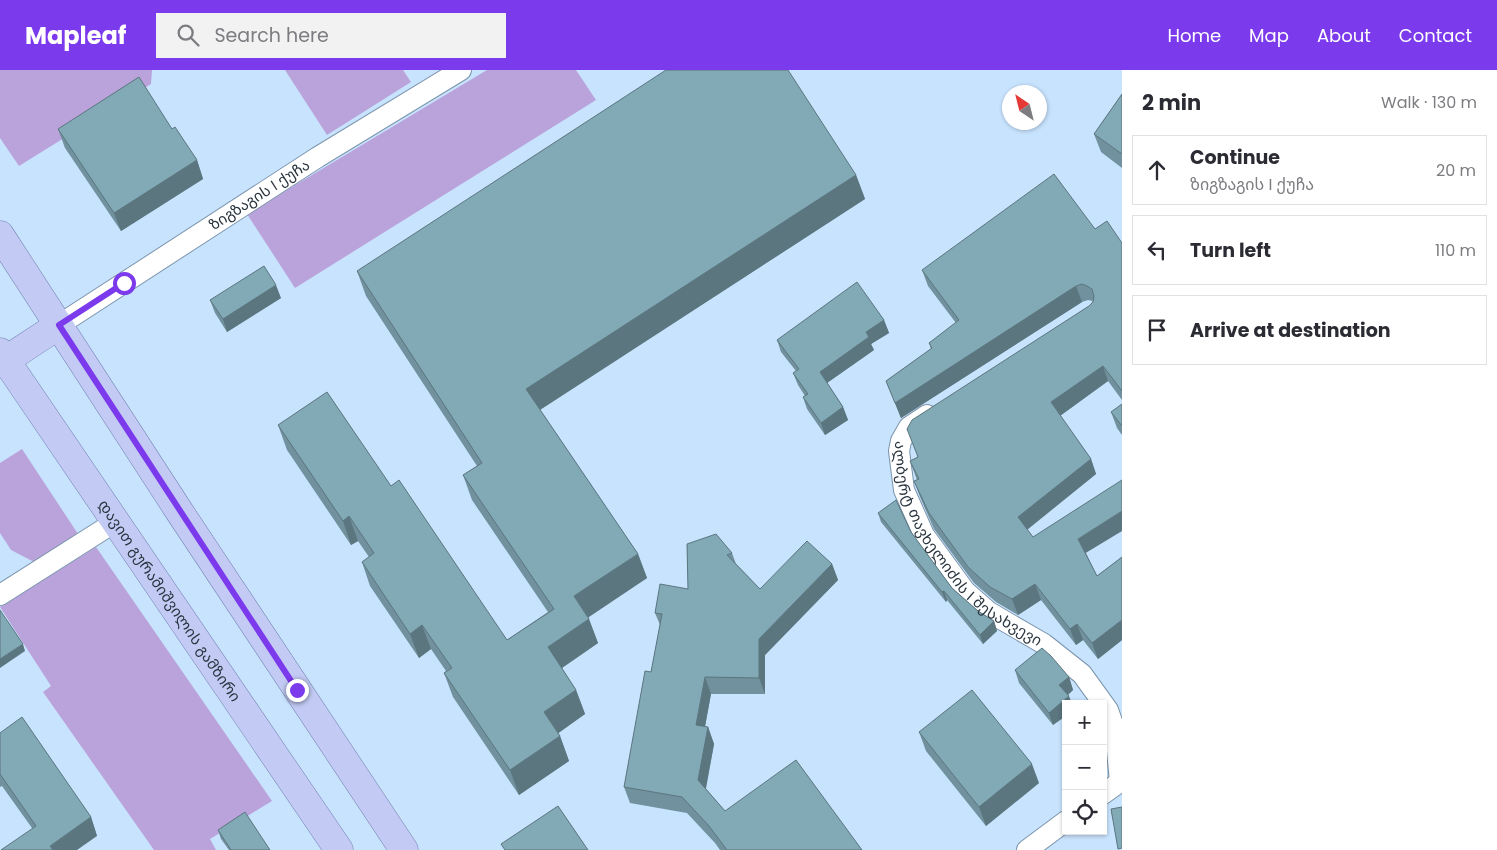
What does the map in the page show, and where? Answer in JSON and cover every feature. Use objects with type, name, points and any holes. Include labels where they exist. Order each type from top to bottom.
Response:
[{"type":"main road","points":[[0,235],[184,519],[404,850]]},
{"type":"main road","points":[[3,356],[59,325]]},
{"type":"main road","name":"დავით გურამიშვილის გამზირი","points":[[3,356],[338,850]]},
{"type":"street","name":"ზიგზაგის I ქუჩა","points":[[59,325],[318,157],[461,70]]},
{"type":"street","name":"ალბერტ თავხელიძის I შესახვევი","points":[[941,406],[909,427],[901,441],[899,451],[904,490],[924,535],[965,591],[989,612],[1044,644],[1082,674],[1108,710],[1115,730],[1121,782]]},
{"type":"street","points":[[0,595],[114,522]]},
{"type":"street","points":[[1107,791],[1121,782]]},
{"type":"street","points":[[1027,850],[1062,825]]},
{"type":"shaded area","points":[[0,70],[152,70],[151,84],[19,166],[0,138]]},
{"type":"shaded area","points":[[285,70],[403,70],[411,82],[327,135]]},
{"type":"shaded area","points":[[487,70],[576,70],[596,100],[295,288],[247,214]]},
{"type":"shaded area","points":[[22,449],[80,537],[36,563],[11,550],[0,533],[0,463]]},
{"type":"shaded area","points":[[96,547],[272,801],[210,839],[216,850],[154,850],[43,692],[51,686],[0,607]]},
{"type":"building","points":[[666,70],[788,70],[856,175],[526,389],[638,554],[574,596],[589,619],[548,647],[576,690],[544,712],[560,736],[510,770],[444,673],[452,668],[422,625],[410,634],[362,562],[374,553],[349,516],[343,521],[278,425],[327,392],[391,486],[399,480],[507,640],[554,609],[463,475],[482,463],[357,271]]},
{"type":"building","points":[[139,77],[172,129],[175,127],[197,160],[114,213],[58,129]]},
{"type":"building","points":[[1122,94],[1122,154],[1094,134]]},
{"type":"building","points":[[1054,174],[1095,229],[1107,221],[1122,243],[1122,391],[1103,366],[1051,402],[1091,459],[1018,517],[1033,537],[1122,480],[1122,511],[1078,539],[1097,576],[1122,557],[1122,620],[1092,643],[1077,624],[1070,629],[1035,584],[1012,599],[990,587],[968,567],[929,513],[914,481],[919,479],[910,461],[918,457],[907,429],[912,420],[1089,306],[1093,302],[1092,289],[1082,284],[1076,286],[895,403],[886,381],[932,348],[929,343],[959,320],[922,270]]},
{"type":"building","points":[[264,266],[276,285],[223,319],[210,300]]},
{"type":"building","points":[[857,282],[884,320],[866,332],[869,337],[820,372],[843,407],[821,423],[803,397],[808,394],[793,373],[799,369],[777,340]]},
{"type":"building","points":[[1122,404],[1122,426],[1111,412]]},
{"type":"building","points":[[896,500],[911,532],[952,588],[978,611],[994,621],[980,635],[944,591],[942,592],[878,513]]},
{"type":"building","points":[[716,534],[732,553],[727,555],[760,589],[807,541],[832,564],[759,639],[759,678],[705,677],[696,725],[708,727],[698,780],[725,811],[796,760],[862,850],[727,850],[709,826],[682,797],[624,787],[645,671],[651,672],[662,614],[655,613],[660,584],[688,589],[687,544]]},
{"type":"building","points":[[0,610],[23,644],[0,659]]},
{"type":"building","points":[[1042,648],[1069,677],[1059,685],[1069,696],[1049,713],[1015,670]]},
{"type":"building","points":[[972,690],[1032,764],[979,807],[919,732]]},
{"type":"building","points":[[22,717],[91,817],[50,846],[53,850],[1,850],[36,826],[0,774],[0,733]]},
{"type":"building","points":[[558,806],[588,850],[505,850],[501,844]]},
{"type":"building","points":[[1122,807],[1122,848],[1118,849],[1111,809]]},
{"type":"building","points":[[245,812],[270,850],[231,850],[218,830]]},
{"type":"route","points":[[124,283],[59,325],[297,690]]}]
